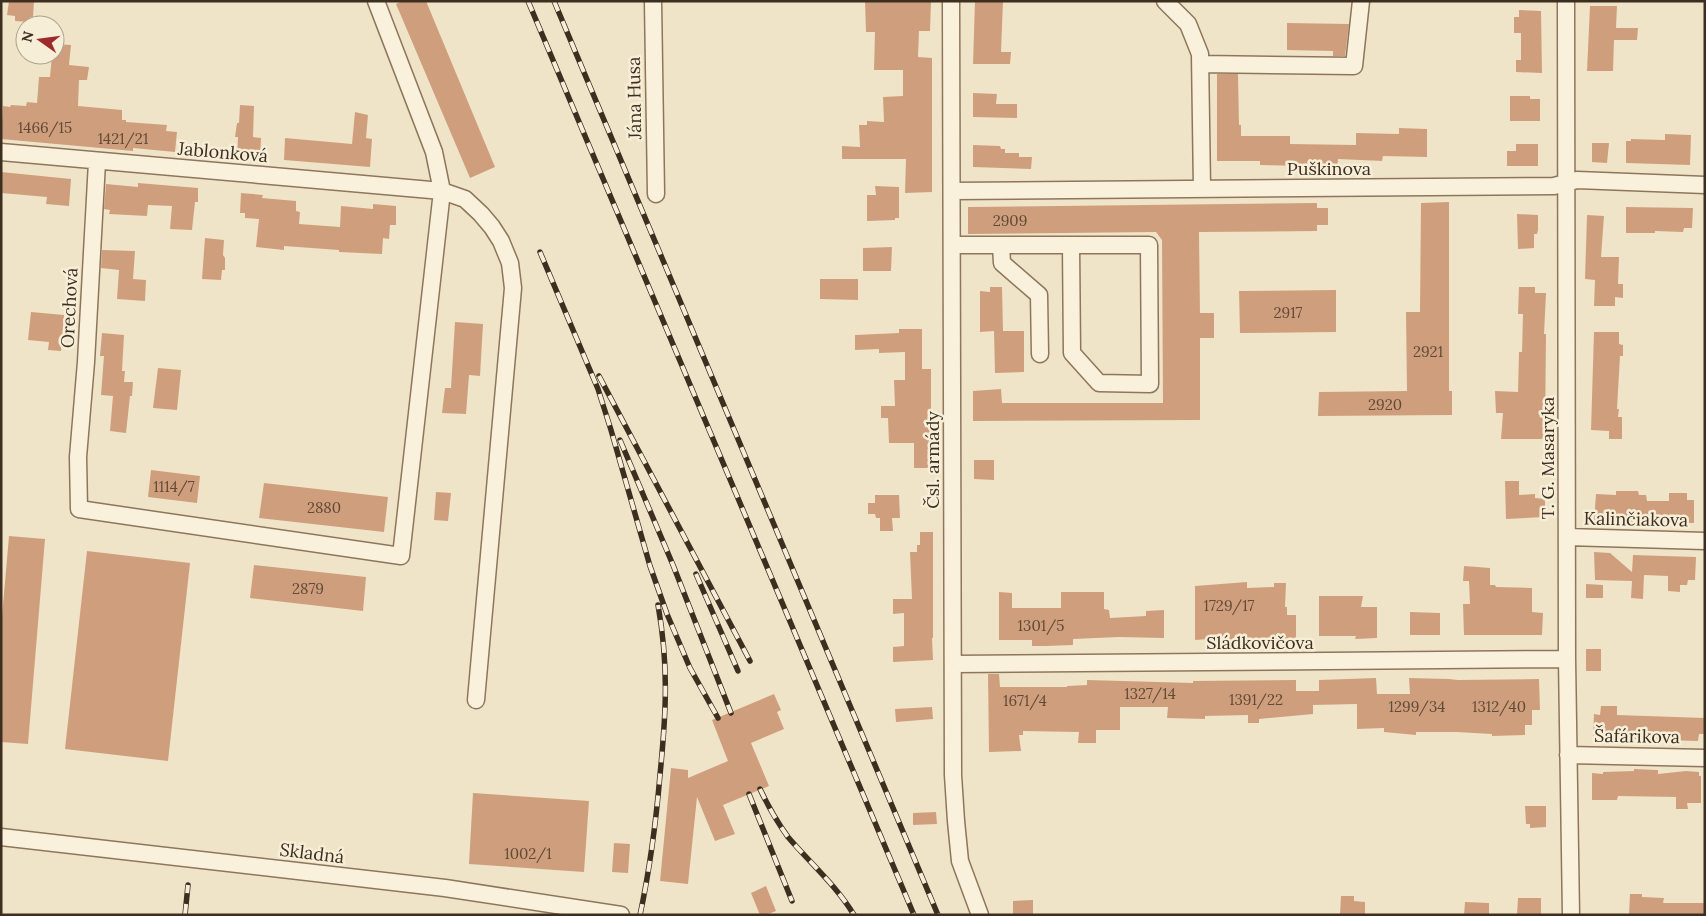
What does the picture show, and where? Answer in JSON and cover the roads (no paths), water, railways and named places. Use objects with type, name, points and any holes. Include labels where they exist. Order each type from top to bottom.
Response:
[{"type":"street","points":[[376,1],[434,152],[442,190]]},
{"type":"street","name":"Jána Husa","points":[[653,1],[656,194]]},
{"type":"street","name":"Čsl. armády","points":[[951,1],[953,775],[957,839],[963,870],[980,915]]},
{"type":"street","points":[[1165,1],[1188,24],[1200,54],[1202,189]]},
{"type":"street","points":[[1201,64],[1354,66],[1361,1]]},
{"type":"street","name":"T. G. Masaryka","points":[[1566,1],[1567,659],[1571,915]]},
{"type":"street","name":"Jablonková","points":[[1,152],[97,162],[442,190],[465,199],[481,214],[501,242],[510,263],[513,288],[476,700]]},
{"type":"street","name":"Orechová","points":[[97,162],[86,362],[78,457],[80,509],[401,556],[442,190]]},
{"type":"street","name":"Puškinova","points":[[952,190],[1554,186],[1577,180],[1705,185]]},
{"type":"street","points":[[952,244],[1149,245],[1150,384],[1098,384],[1072,353],[1072,245]]},
{"type":"street","points":[[1001,245],[1002,263],[1039,295],[1040,354]]},
{"type":"street","name":"Kalinčiakova","points":[[1567,537],[1705,541]]},
{"type":"street","name":"Sládkovičova","points":[[953,664],[1567,659]]},
{"type":"street","name":"Šafárikova","points":[[1568,755],[1705,758]]},
{"type":"street","name":"Skladná","points":[[1,837],[445,888],[619,915]]},
{"type":"railway","points":[[528,1],[914,915]]},
{"type":"railway","points":[[554,1],[938,915]]},
{"type":"railway","points":[[540,252],[598,389],[650,566],[667,614],[690,668],[718,718]]},
{"type":"railway","points":[[599,376],[750,661]]},
{"type":"railway","points":[[620,440],[673,565],[731,713]]},
{"type":"railway","points":[[696,574],[738,671]]},
{"type":"railway","points":[[640,915],[655,828],[664,731],[665,670],[658,605]]},
{"type":"railway","points":[[760,789],[788,837],[831,884],[854,915]]},
{"type":"railway","points":[[749,794],[792,901]]},
{"type":"railway","points":[[185,915],[188,885]]}]
